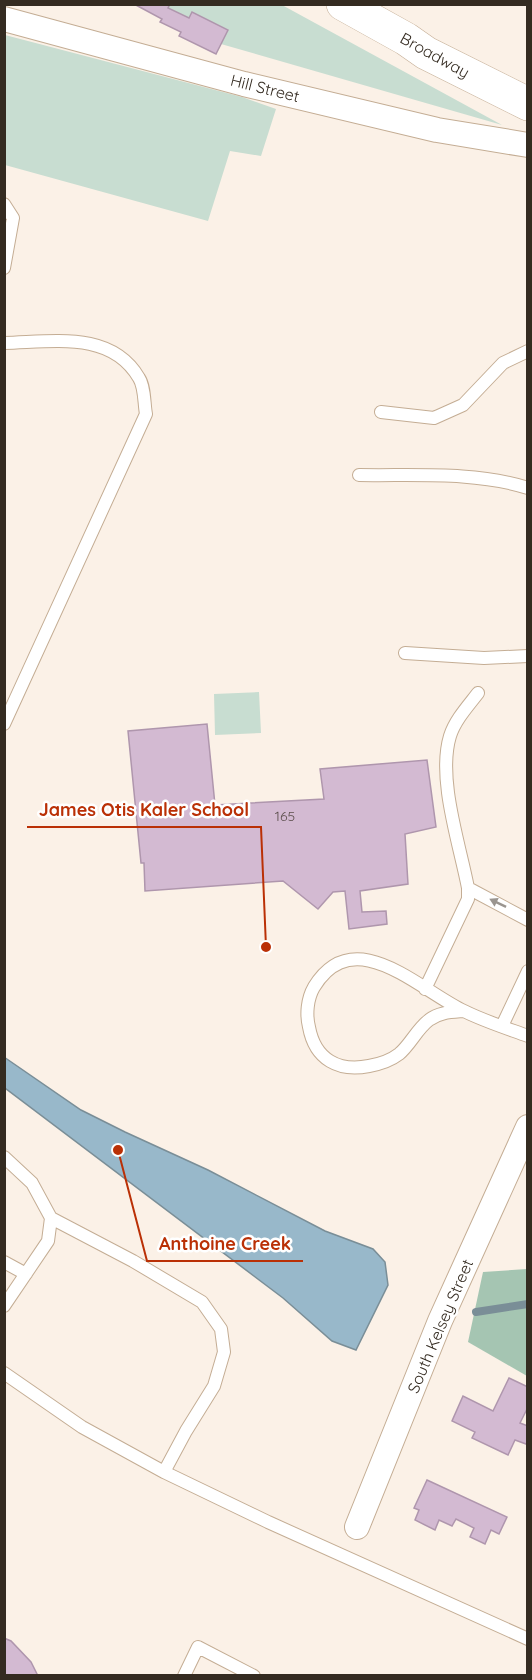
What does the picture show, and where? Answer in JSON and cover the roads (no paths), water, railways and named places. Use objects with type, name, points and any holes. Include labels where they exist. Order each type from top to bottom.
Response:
[{"type":"main road","name":"Broadway","points":[[353,7],[426,53],[528,104]]},
{"type":"street","name":"Hill Street","points":[[4,19],[255,86],[436,130],[528,145]]},
{"type":"street","name":"South Kelsey Street","points":[[357,1527],[440,1321],[528,1127]]},
{"type":"lane","points":[[4,204],[13,218],[4,268]]},
{"type":"lane","points":[[4,343],[85,342],[119,354],[141,380],[146,414],[4,724]]},
{"type":"lane","points":[[381,412],[434,418],[463,405],[503,363],[528,351]]},
{"type":"lane","points":[[359,475],[464,477],[512,483],[528,488]]},
{"type":"lane","points":[[405,652],[484,658],[528,656]]},
{"type":"lane","points":[[425,989],[468,899],[468,888],[448,791],[447,751],[450,734],[478,693]]},
{"type":"lane","points":[[468,888],[528,920]]},
{"type":"lane","points":[[464,1011],[445,1012],[429,1019],[399,1054],[385,1063],[356,1069],[341,1067],[328,1061],[317,1048],[309,1031],[307,1017],[313,988],[335,964],[349,959],[367,959],[387,966],[464,1011],[528,1036]]},
{"type":"lane","points":[[502,1026],[528,970]]},
{"type":"lane","points":[[4,1157],[32,1184],[51,1218],[133,1261],[202,1302],[221,1329],[224,1352],[214,1386],[164,1472]]},
{"type":"lane","points":[[4,1306],[48,1241],[51,1218]]},
{"type":"lane","points":[[4,1262],[26,1274]]},
{"type":"lane","points":[[4,1373],[82,1427],[164,1472],[268,1522],[528,1639]]},
{"type":"lane","points":[[184,1676],[198,1647],[254,1676]]},
{"type":"water","points":[[4,1057],[81,1110],[208,1170],[325,1231],[373,1249],[385,1262],[388,1285],[356,1350],[332,1341],[283,1298],[5,1088]]},
{"type":"waterway","points":[[476,1312],[528,1304]]},
{"type":"place","name":"James Otis Kaler School","points":[[266,947]]},
{"type":"place","name":"Anthoine Creek","points":[[118,1150]]}]
